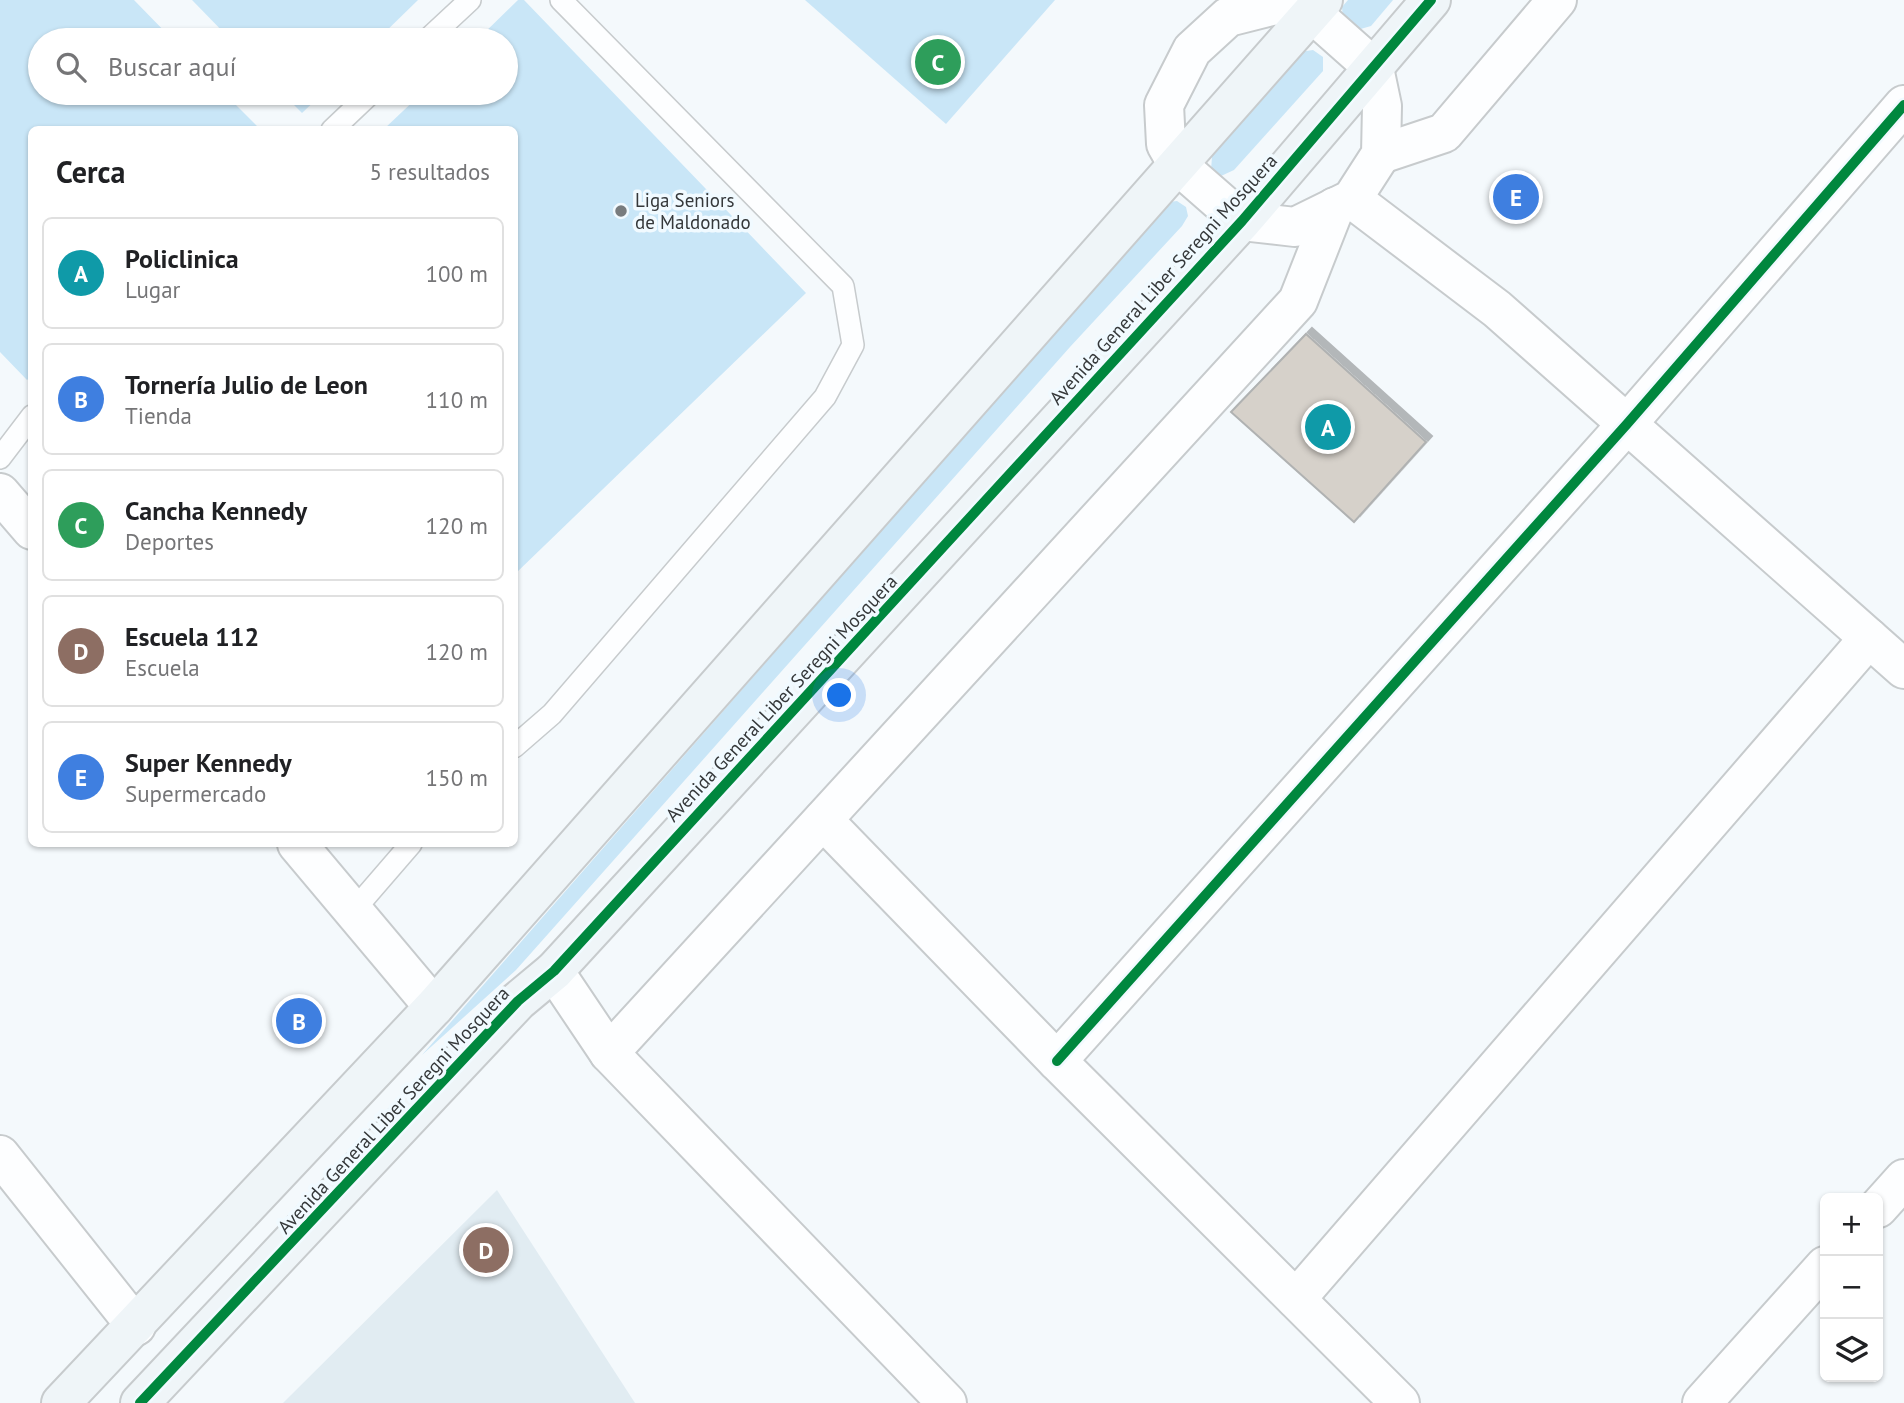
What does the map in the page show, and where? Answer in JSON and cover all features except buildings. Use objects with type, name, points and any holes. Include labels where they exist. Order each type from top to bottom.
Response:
[{"type":"street","name":"Avenida General Liber Seregni Mosquera","points":[[140,1403],[518,1002],[554,971],[1242,221],[1432,0]]},
{"type":"street","points":[[609,1053],[1298,301],[1343,203],[1381,154],[1444,133],[1557,0]]},
{"type":"street","points":[[1343,203],[1295,227],[1242,221],[1178,165],[1166,144],[1164,105],[1192,50],[1228,17],[1275,5],[1317,6],[1374,68],[1382,106],[1381,154]]},
{"type":"street","name":"Avenida General Liber Seregni Mosquera","points":[[61,1403],[434,1007],[1317,6]]},
{"type":"street","points":[[1057,1061],[1901,115]]},
{"type":"street","points":[[1343,203],[1497,309],[1904,669]]},
{"type":"street","points":[[0,493],[28,525]]},
{"type":"street","points":[[1296,1299],[1869,638]]},
{"type":"street","points":[[823,820],[1057,1061],[1400,1403]]},
{"type":"street","points":[[300,847],[434,1007]]},
{"type":"street","points":[[554,971],[609,1053],[947,1403]]},
{"type":"street","points":[[0,1155],[136,1326]]},
{"type":"street","points":[[1883,1202],[1904,1178]]},
{"type":"street","points":[[1702,1403],[1820,1272]]},
{"type":"lane","points":[[440,28],[470,0]]},
{"type":"lane","points":[[518,744],[552,715],[825,397],[853,345],[843,286],[561,0]]},
{"type":"lane","points":[[336,126],[358,105]]},
{"type":"lane","points":[[0,458],[28,421]]},
{"type":"lane","points":[[354,910],[408,847]]},
{"type":"shaded area","points":[[0,0],[134,0],[161,28],[28,28],[28,105],[236,105],[257,126],[28,126],[27,380],[0,352]]},
{"type":"shaded area","points":[[192,0],[418,0],[389,28],[219,28]]},
{"type":"shaded area","name":"Liga Seniors de Maldonado","points":[[518,0],[524,0],[806,293],[518,571],[518,126],[387,126],[409,105],[518,105],[518,28],[489,28]]},
{"type":"shaded area","points":[[805,0],[1055,0],[946,124]]},
{"type":"shaded area","points":[[1348,0],[1393,0],[1371,26],[1357,30],[1343,20],[1342,7]]},
{"type":"shaded area","points":[[1313,50],[1323,57],[1323,71],[1234,170],[1221,176],[1211,171],[1212,156],[1300,52]]},
{"type":"shaded area","points":[[294,105],[310,105],[302,113]]},
{"type":"shaded area","points":[[1177,201],[1186,207],[1188,216],[1182,226],[1070,347],[516,970],[422,1055],[1169,202]]},
{"type":"shaded area","points":[[497,1190],[635,1403],[283,1403]]},
{"type":"cycle path","points":[[140,1403],[518,1001],[554,971],[1242,221],[1431,0]]},
{"type":"cycle path","points":[[1057,1061],[1627,424],[1904,105]]},
{"type":"place","name":"Cancha Kennedy","points":[[938,62]]},
{"type":"place","name":"Super Kennedy","points":[[1516,197]]},
{"type":"place","name":"Liga Seniors de Maldonado","points":[[621,211]]},
{"type":"place","name":"Policlinica","points":[[1328,427]]},
{"type":"place","name":"Tornería Julio de Leon","points":[[299,1021]]},
{"type":"place","name":"Escuela 112","points":[[486,1250]]}]
